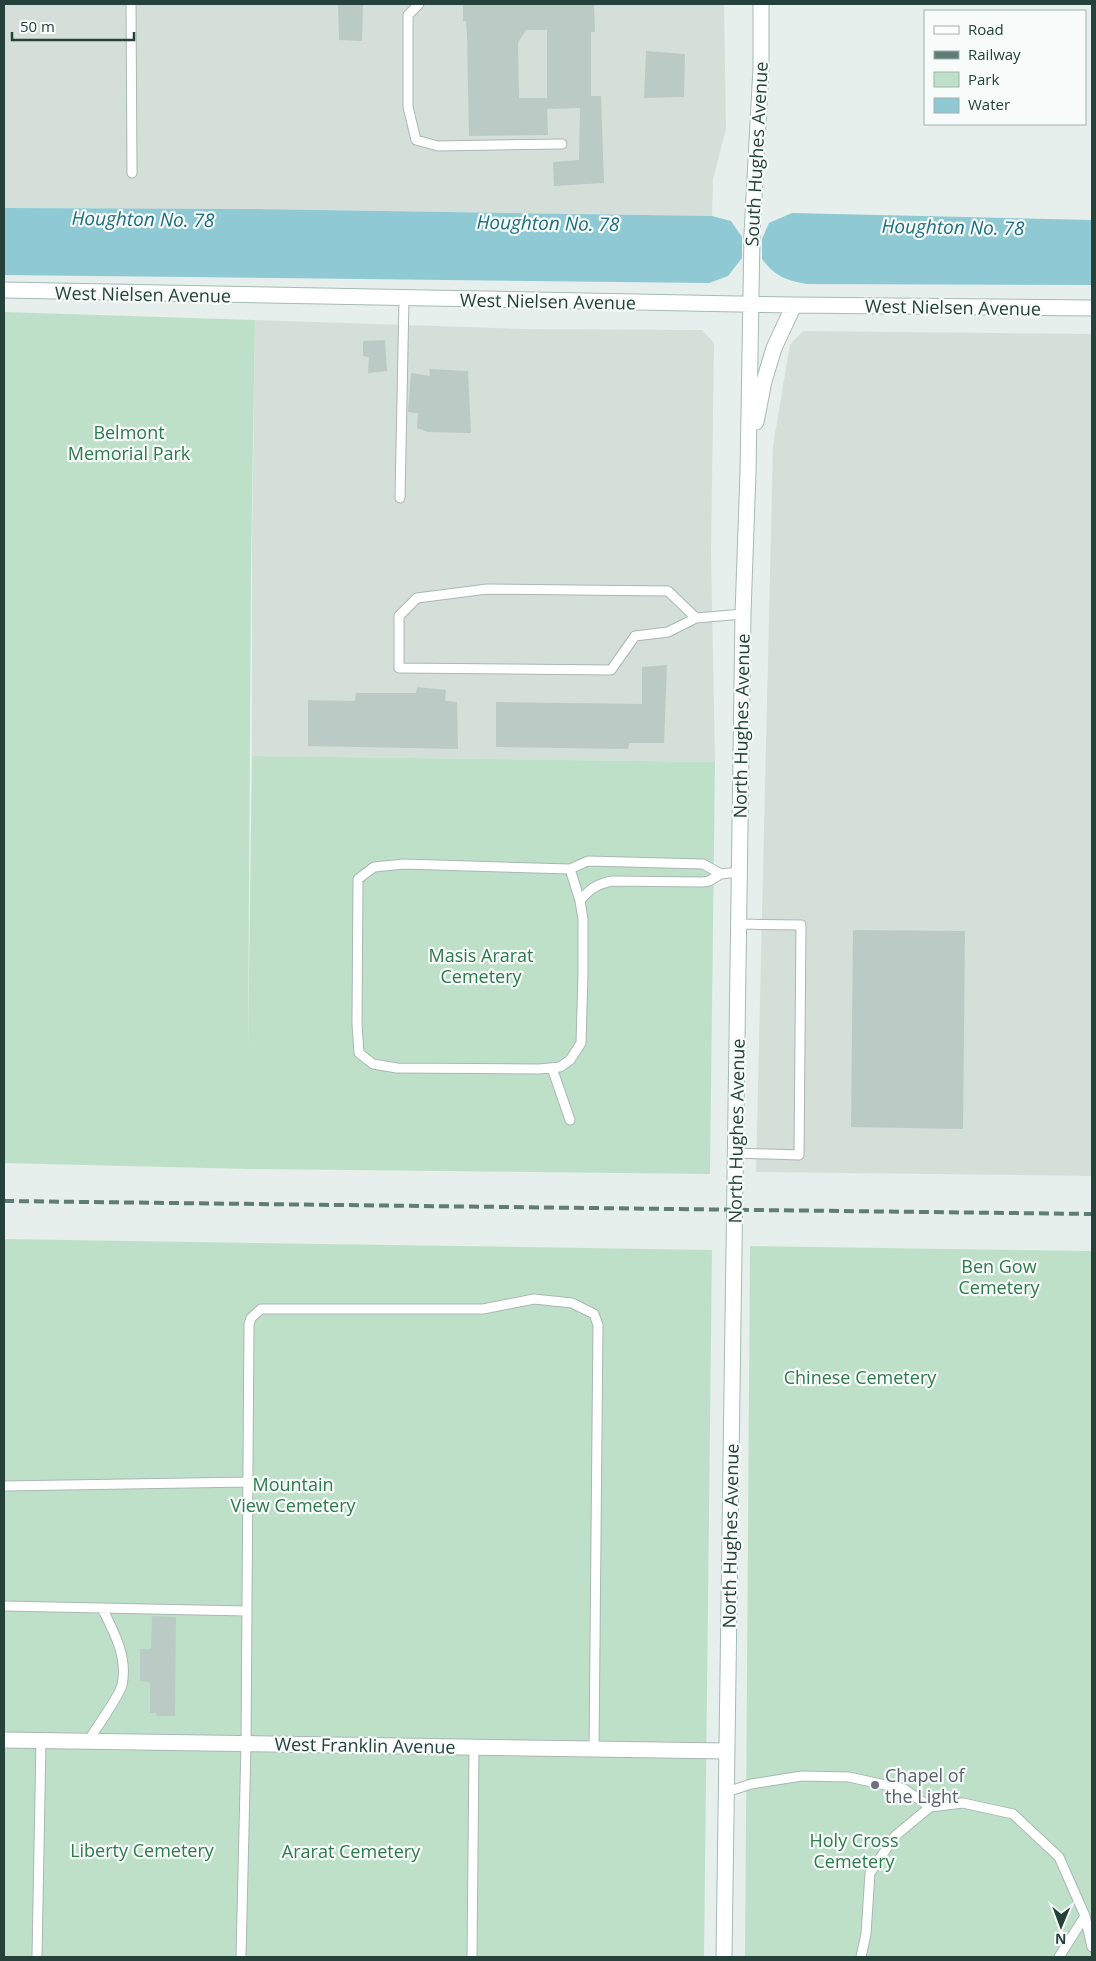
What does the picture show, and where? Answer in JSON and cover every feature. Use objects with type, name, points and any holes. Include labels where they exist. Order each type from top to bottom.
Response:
[{"type":"street","name":"South Hughes Avenue","points":[[750,304],[761,68],[761,4]]},
{"type":"street","name":"West Nielsen Avenue","points":[[4,290],[794,305],[1092,308]]},
{"type":"street","name":"North Hughes Avenue","points":[[724,1957],[738,924],[750,304]]},
{"type":"street","points":[[748,472],[764,381],[774,348],[794,305]]},
{"type":"street","name":"West Franklin Avenue","points":[[4,1740],[727,1751]]},
{"type":"lane","points":[[131,4],[132,173]]},
{"type":"lane","points":[[419,4],[408,15],[408,107],[416,140],[438,146],[562,144]]},
{"type":"lane","points":[[400,498],[404,298]]},
{"type":"lane","points":[[696,618],[668,591],[487,589],[417,598],[399,616],[398,668],[611,670],[635,636],[668,632],[696,618],[743,614]]},
{"type":"lane","points":[[570,869],[583,919],[584,974],[581,1043],[570,1060],[560,1067],[552,1068],[476,1070],[397,1068],[373,1064],[359,1053],[357,1024],[358,879],[374,867],[404,864],[570,869],[588,861],[703,864],[721,874]]},
{"type":"lane","points":[[580,902],[588,891],[599,884],[612,881],[708,882],[721,874],[739,872]]},
{"type":"lane","points":[[736,1153],[799,1155],[801,925],[738,924]]},
{"type":"lane","points":[[552,1068],[570,1120]]},
{"type":"lane","points":[[242,1957],[249,1482],[249,1324],[251,1318],[261,1309],[484,1309],[534,1299],[572,1303],[594,1314],[598,1325],[594,1749]]},
{"type":"lane","points":[[4,1486],[249,1482]]},
{"type":"lane","points":[[4,1606],[247,1610]]},
{"type":"lane","points":[[88,1741],[122,1686],[123,1664],[117,1638],[102,1608]]},
{"type":"lane","points":[[36,1957],[41,1740]]},
{"type":"lane","points":[[472,1957],[474,1747]]},
{"type":"lane","points":[[726,1792],[751,1784],[802,1776],[849,1777],[904,1789],[930,1807]]},
{"type":"lane","points":[[862,1957],[866,1934],[870,1873],[895,1836],[930,1807],[963,1803],[1013,1814],[1059,1857],[1085,1916],[1092,1947]]},
{"type":"lane","points":[[1059,1957],[1085,1916]]},
{"type":"shaded area","points":[[4,4],[724,4],[726,129],[713,179],[712,216],[251,209],[4,208]]},
{"type":"shaded area","points":[[255,320],[523,329],[702,330],[714,343],[711,552],[715,762],[252,756]]},
{"type":"shaded area","points":[[803,331],[1092,334],[1092,1176],[756,1172],[773,446],[790,344]]},
{"type":"green space","points":[[4,312],[255,320],[251,563],[248,1052],[252,756],[715,762],[710,1174],[248,1169],[4,1163]]},
{"type":"green space","name":"Mountain View Cemetery","points":[[4,1239],[712,1250],[704,1957],[4,1957]]},
{"type":"green space","points":[[750,1246],[1092,1251],[1092,1957],[745,1957]]},
{"type":"water","name":"Houghton No. 78","points":[[4,208],[251,209],[712,216],[731,221],[742,237],[742,258],[728,276],[709,283],[4,275]]},
{"type":"water","name":"Houghton No. 78","points":[[792,213],[1092,220],[1092,285],[807,284],[793,281],[777,274],[762,259],[762,239],[769,223]]},
{"type":"building","points":[[338,4],[363,4],[362,41],[339,40]]},
{"type":"building","points":[[463,4],[594,4],[595,32],[591,32],[591,96],[601,96],[604,183],[554,186],[553,162],[579,160],[580,108],[547,109],[548,135],[469,136],[467,36],[466,21],[463,21]],"holes":[[[526,30],[547,30],[547,98],[519,98],[518,43]]]},
{"type":"building","points":[[646,51],[685,54],[684,97],[644,98]]},
{"type":"building","points":[[385,340],[387,371],[368,373],[369,357],[363,356],[363,341]]},
{"type":"building","points":[[429,369],[468,371],[471,433],[428,432],[417,428],[418,413],[408,412],[411,373],[430,376]]},
{"type":"building","points":[[667,665],[664,743],[629,743],[628,749],[496,747],[496,702],[642,704],[642,667]]},
{"type":"building","points":[[417,687],[446,690],[445,701],[457,702],[458,749],[308,746],[308,700],[355,701],[356,693],[416,693]]},
{"type":"building","points":[[853,930],[965,931],[963,1129],[851,1127]]},
{"type":"building","points":[[152,1616],[176,1617],[175,1716],[156,1716],[157,1713],[150,1713],[150,1682],[140,1681],[140,1649],[151,1649]]},
{"type":"railway","points":[[4,1201],[1092,1214]]},
{"type":"place","name":"Chapel of the Light","points":[[875,1785]]},
{"type":"park label","name":"Belmont Memorial Park","points":[[129,442]]},
{"type":"park label","name":"Masis Ararat Cemetery","points":[[481,965]]},
{"type":"park label","name":"Ben Gow Cemetery","points":[[999,1276]]},
{"type":"park label","name":"Chinese Cemetery","points":[[860,1377]]},
{"type":"park label","name":"Liberty Cemetery","points":[[142,1850]]},
{"type":"park label","name":"Holy Cross Cemetery","points":[[854,1850]]},
{"type":"park label","name":"Ararat Cemetery","points":[[351,1851]]}]
